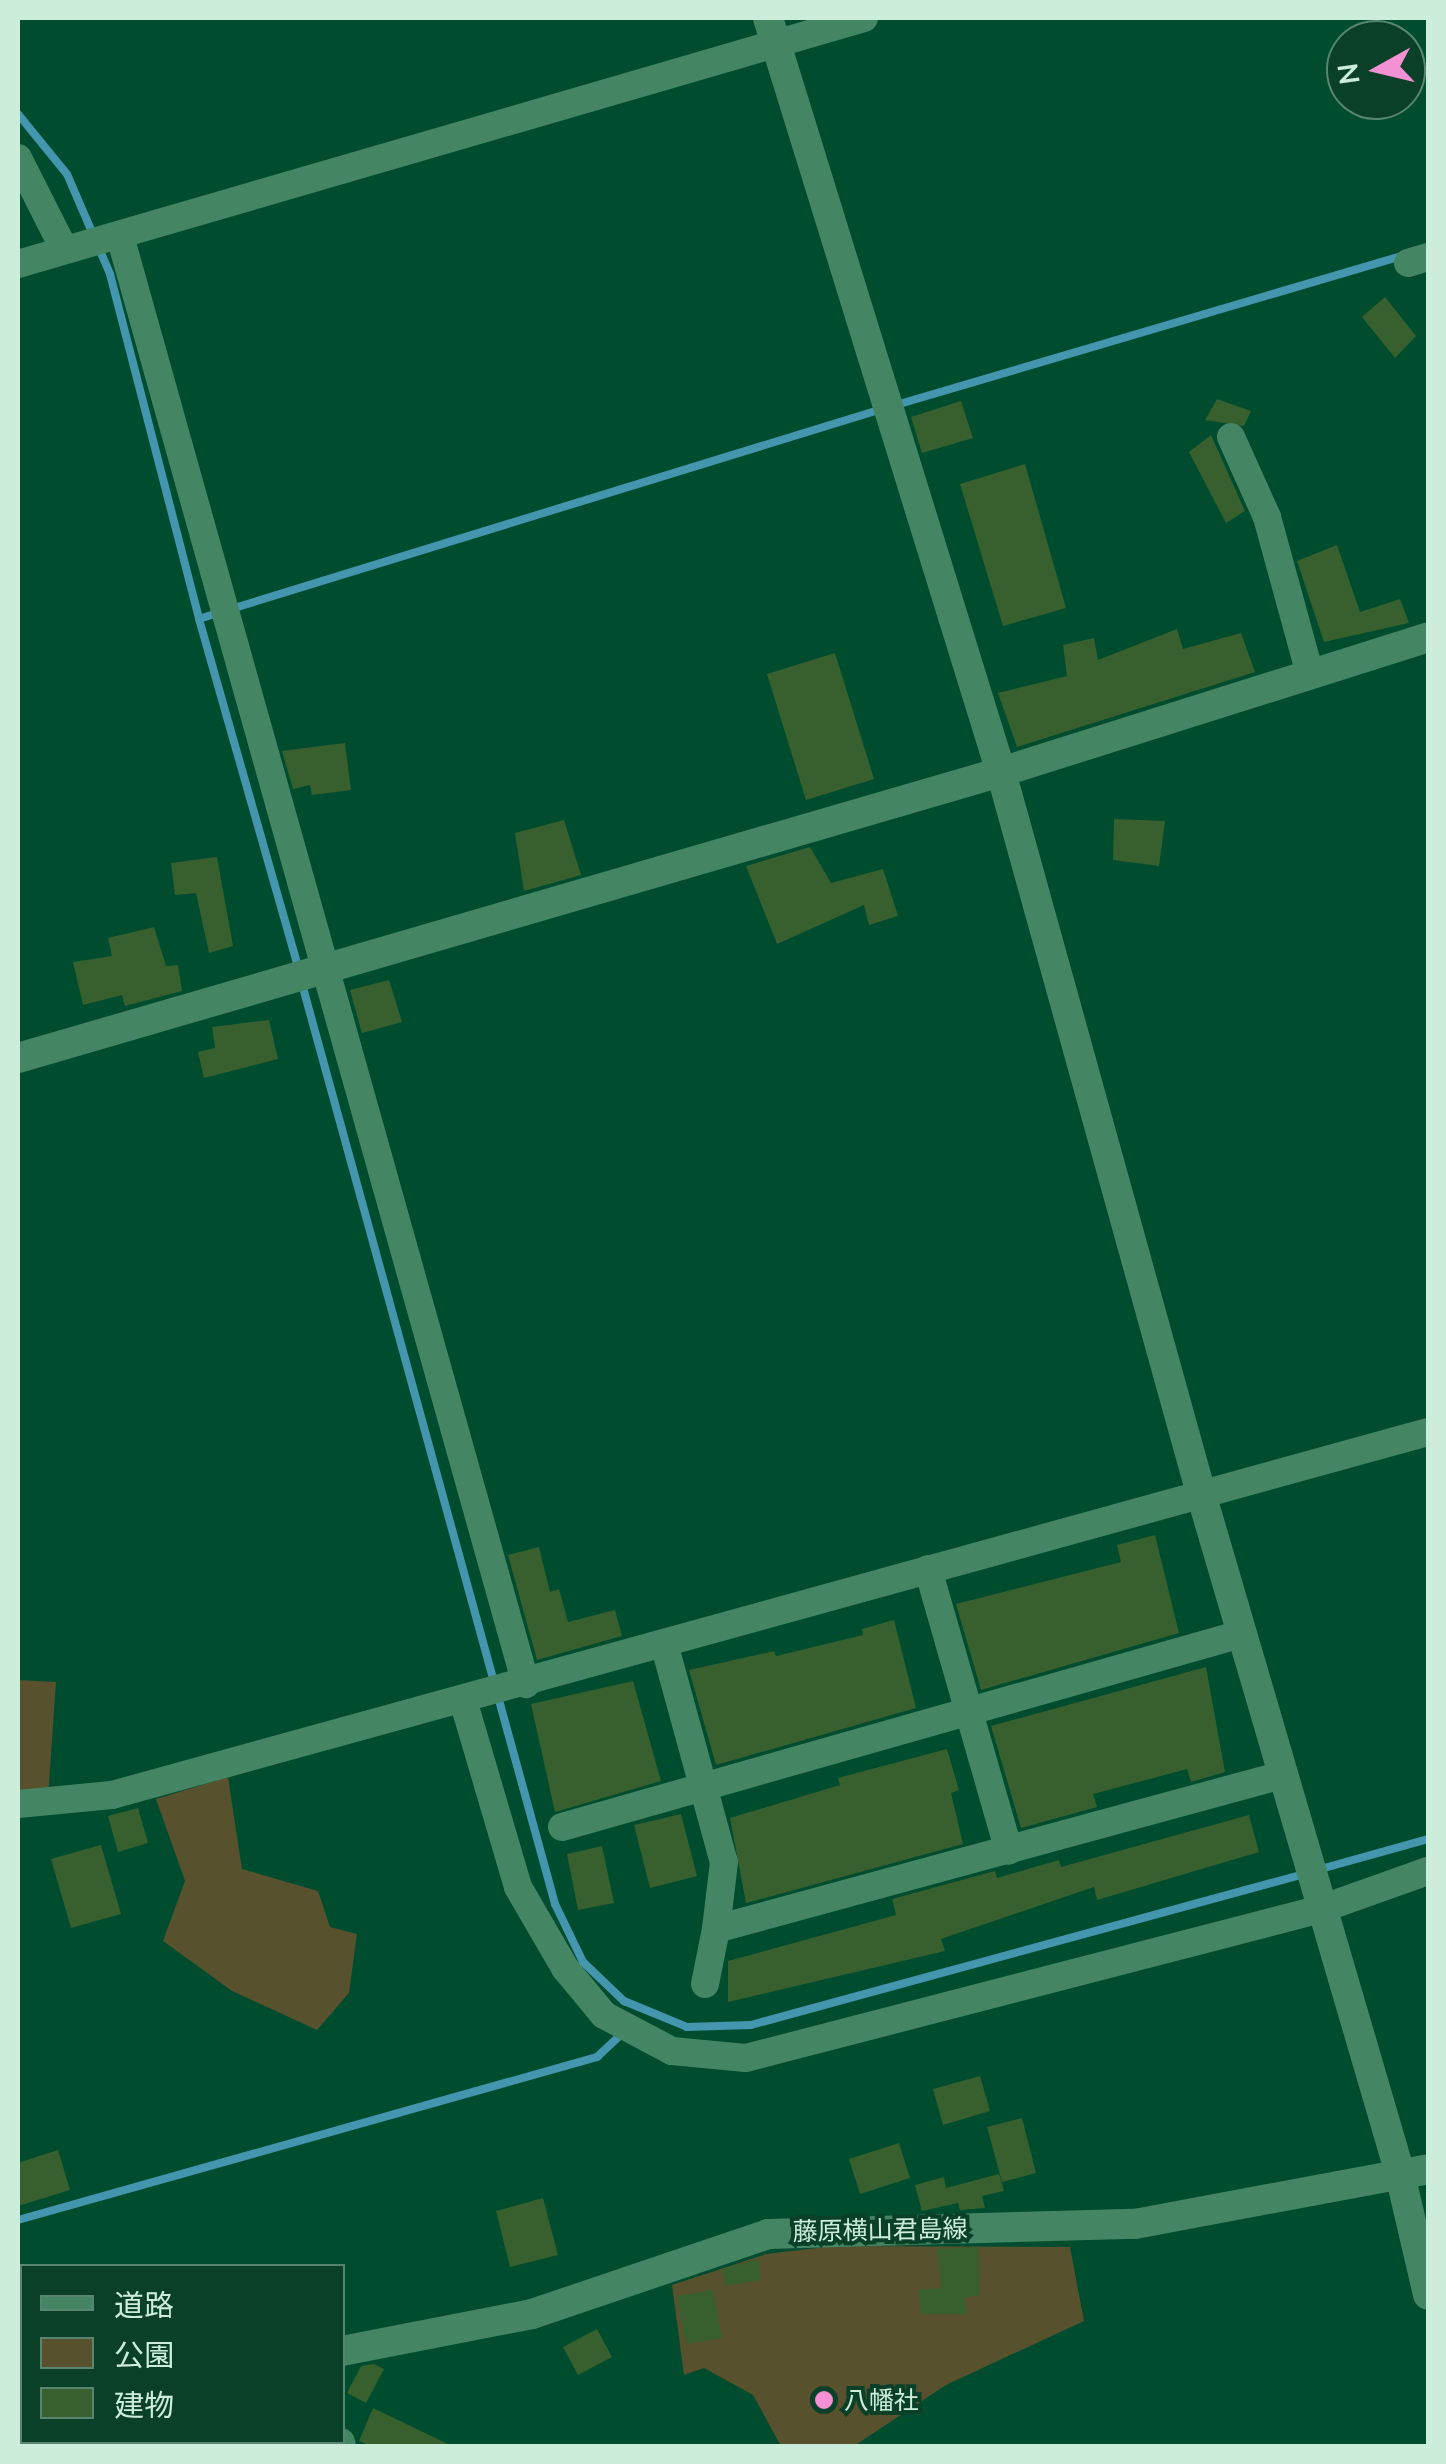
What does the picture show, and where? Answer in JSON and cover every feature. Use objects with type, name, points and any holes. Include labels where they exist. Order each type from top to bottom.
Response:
[{"type":"street","points":[[18,264],[120,236],[772,31],[864,18]]},
{"type":"street","points":[[772,31],[1001,772],[1321,1909],[1414,2170],[1428,2295]]},
{"type":"street","points":[[18,158],[64,250]]},
{"type":"street","points":[[120,236],[326,967],[520,1685]]},
{"type":"street","points":[[1231,437],[1267,517],[1310,674]]},
{"type":"street","points":[[18,1058],[1001,772],[1428,637]]},
{"type":"street","points":[[18,1804],[112,1795],[665,1647],[928,1569],[1428,1432]]},
{"type":"street","points":[[928,1569],[1008,1851]]},
{"type":"street","points":[[562,1827],[1242,1634]]},
{"type":"street","points":[[665,1647],[724,1862],[705,1984]]},
{"type":"street","points":[[463,1700],[518,1887],[565,1968],[604,2015],[672,2051],[746,2058],[1321,1909],[1428,1872]]},
{"type":"street","points":[[716,1929],[1282,1775]]},
{"type":"street","name":"藤原横山君島線","points":[[345,2350],[532,2314],[768,2234],[1134,2224],[1275,2201],[1414,2170]]},
{"type":"green space","points":[[18,1680],[56,1682],[48,1798],[18,1798]]},
{"type":"green space","points":[[228,1777],[242,1869],[318,1891],[330,1927],[357,1934],[349,1993],[317,2030],[232,1991],[163,1941],[185,1881],[156,1799]]},
{"type":"green space","points":[[834,2246],[1070,2247],[1084,2321],[946,2385],[854,2446],[781,2446],[753,2395],[704,2368],[684,2375],[672,2285],[766,2254]]},
{"type":"building","points":[[1385,297],[1416,336],[1395,358],[1362,317]]},
{"type":"building","points":[[1217,399],[1251,411],[1244,426],[1205,420]]},
{"type":"building","points":[[961,401],[973,438],[922,453],[911,417]]},
{"type":"building","points":[[1211,435],[1245,511],[1226,523],[1189,452]]},
{"type":"building","points":[[1025,464],[1066,608],[1003,626],[960,484]]},
{"type":"building","points":[[1337,545],[1360,612],[1400,599],[1409,623],[1324,642],[1297,561]]},
{"type":"building","points":[[1177,629],[1183,649],[1241,633],[1255,672],[1017,747],[998,693],[1067,676],[1063,645],[1094,638],[1098,660]]},
{"type":"building","points":[[835,653],[874,779],[806,800],[767,674]]},
{"type":"building","points":[[345,743],[351,790],[312,795],[310,785],[293,789],[282,751]]},
{"type":"building","points":[[1114,819],[1165,821],[1159,866],[1113,860]]},
{"type":"building","points":[[564,820],[581,875],[524,891],[515,833]]},
{"type":"building","points":[[810,847],[831,883],[883,869],[898,916],[869,925],[864,905],[777,944],[746,866]]},
{"type":"building","points":[[217,857],[233,946],[209,953],[196,893],[175,895],[171,863]]},
{"type":"building","points":[[154,927],[166,966],[178,965],[182,991],[125,1006],[122,995],[83,1005],[73,962],[112,956],[108,938]]},
{"type":"building","points":[[389,980],[402,1022],[362,1033],[350,990]]},
{"type":"building","points":[[269,1020],[278,1059],[204,1078],[198,1052],[215,1048],[212,1027]]},
{"type":"building","points":[[1155,1535],[1179,1633],[981,1690],[956,1604],[1121,1562],[1117,1545]]},
{"type":"building","points":[[539,1547],[550,1592],[559,1589],[568,1622],[615,1610],[622,1636],[537,1660],[508,1555]]},
{"type":"building","points":[[894,1620],[916,1708],[716,1765],[689,1670],[774,1651],[776,1656],[863,1635],[862,1629]]},
{"type":"building","points":[[1206,1667],[1225,1772],[1191,1782],[1187,1769],[1093,1794],[1097,1807],[1021,1828],[991,1726]]},
{"type":"building","points":[[633,1681],[661,1781],[555,1812],[531,1704]]},
{"type":"building","points":[[947,1749],[959,1790],[951,1793],[963,1844],[746,1903],[730,1818],[840,1785],[838,1778]]},
{"type":"building","points":[[138,1808],[148,1843],[118,1852],[108,1816]]},
{"type":"building","points":[[681,1814],[697,1876],[650,1888],[634,1825]]},
{"type":"building","points":[[1249,1815],[1259,1852],[1097,1900],[1094,1887],[941,1939],[945,1951],[728,2002],[728,1961],[896,1915],[892,1899],[995,1871],[997,1878],[1059,1860],[1061,1867]]},
{"type":"building","points":[[101,1845],[121,1914],[71,1928],[51,1859]]},
{"type":"building","points":[[602,1846],[614,1903],[578,1910],[567,1854]]},
{"type":"building","points":[[980,2076],[990,2111],[943,2125],[933,2089]]},
{"type":"building","points":[[1022,2118],[1036,2173],[1002,2182],[987,2127]]},
{"type":"building","points":[[899,2143],[910,2178],[860,2194],[849,2159]]},
{"type":"building","points":[[58,2150],[70,2190],[18,2206],[18,2163]]},
{"type":"building","points":[[999,2174],[1004,2191],[982,2196],[985,2208],[960,2210],[958,2203],[922,2211],[915,2185],[944,2177],[946,2188]]},
{"type":"building","points":[[543,2198],[558,2255],[510,2267],[496,2211]]},
{"type":"building","points":[[978,2247],[980,2295],[964,2298],[967,2314],[921,2314],[919,2290],[941,2288],[937,2249]]},
{"type":"building","points":[[758,2259],[761,2280],[725,2286],[722,2269]]},
{"type":"building","points":[[713,2290],[722,2338],[686,2344],[677,2296]]},
{"type":"building","points":[[597,2329],[612,2357],[578,2375],[563,2347]]},
{"type":"building","points":[[374,2364],[384,2369],[366,2403],[347,2393],[361,2366]]},
{"type":"building","points":[[373,2408],[452,2446],[371,2446],[359,2441]]},
{"type":"waterway","points":[[18,114],[67,174],[110,274],[199,619],[218,613]]},
{"type":"waterway","points":[[896,405],[1405,255]]},
{"type":"waterway","points":[[231,609],[882,409]]},
{"type":"waterway","points":[[199,619],[299,970]]},
{"type":"waterway","points":[[302,984],[555,1904],[583,1962],[624,2001],[687,2027],[751,2025],[1304,1874]]},
{"type":"waterway","points":[[1317,1870],[1428,1839]]},
{"type":"waterway","points":[[18,2220],[597,2057],[623,2033]]},
{"type":"place","name":"八幡社","points":[[824,2400]]}]
